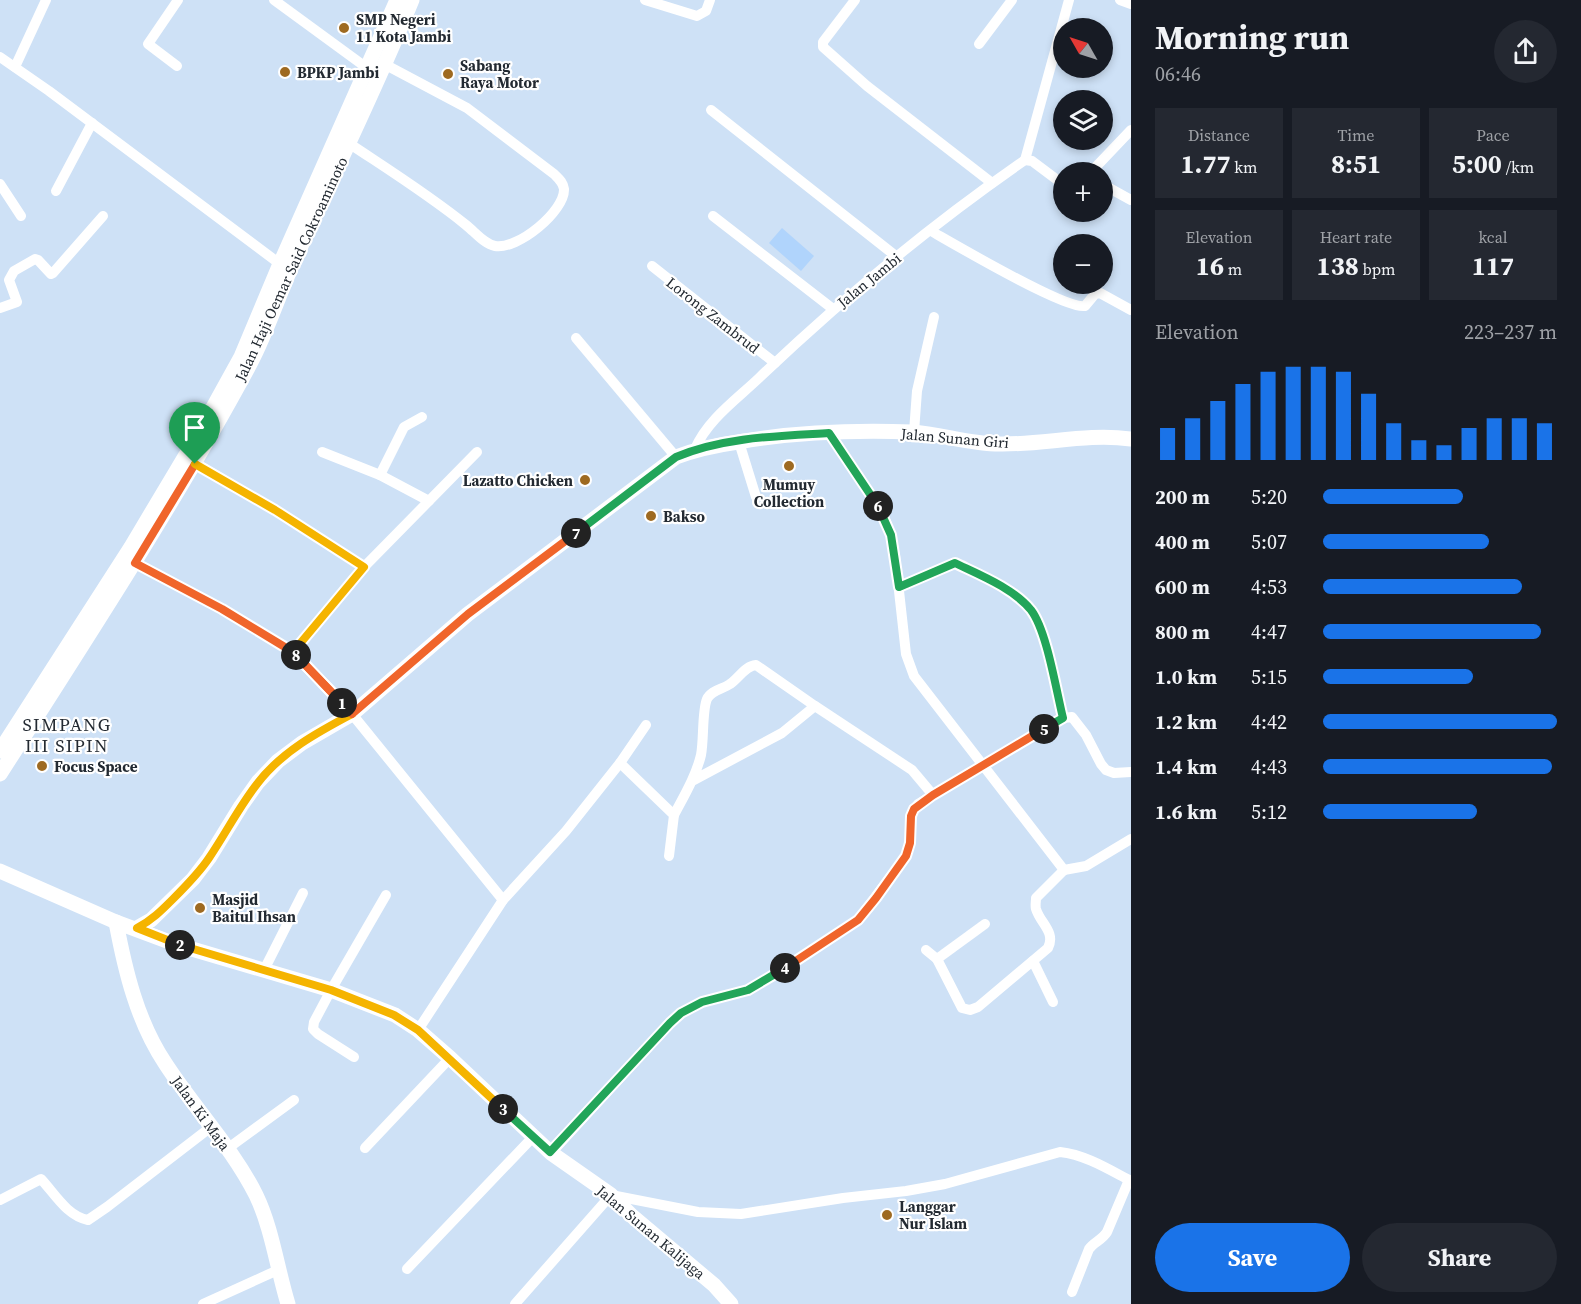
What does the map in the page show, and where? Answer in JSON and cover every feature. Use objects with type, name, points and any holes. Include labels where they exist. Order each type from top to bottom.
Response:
[{"type":"street","points":[[15,67],[46,0]]},
{"type":"street","points":[[177,66],[148,44],[178,0]]},
{"type":"street","points":[[274,0],[378,69],[444,94],[467,108],[562,181],[564,192],[558,206],[532,235],[510,246],[497,247],[489,244],[412,185],[350,144]]},
{"type":"street","name":"Jalan Haji Oemar Said Cokroaminoto","points":[[0,774],[135,563],[195,464],[251,361],[291,269],[329,172],[350,144],[378,69],[397,0]]},
{"type":"street","name":"Jalan Haji Oemar Said Cokroaminoto","points":[[0,751],[131,547],[241,357],[280,264],[329,172],[412,0]]},
{"type":"street","points":[[645,0],[697,16],[706,11],[710,0]]},
{"type":"street","points":[[855,0],[823,42],[824,47],[867,86],[992,183]]},
{"type":"street","points":[[979,44],[1012,0]]},
{"type":"street","points":[[1053,177],[1032,161],[1025,160],[1069,0]]},
{"type":"street","points":[[1120,0],[1131,4]]},
{"type":"street","points":[[0,57],[280,264]]},
{"type":"street","points":[[711,110],[897,257]]},
{"type":"street","points":[[56,191],[92,123]]},
{"type":"street","points":[[1101,162],[1131,130]]},
{"type":"street","name":"Jalan Jambi","points":[[695,449],[708,428],[833,309],[992,183],[1025,160]]},
{"type":"street","points":[[0,184],[21,216]]},
{"type":"street","points":[[1113,190],[1131,200]]},
{"type":"street","points":[[0,308],[17,302],[9,280],[14,271],[35,259],[51,274],[53,273],[103,216]]},
{"type":"street","points":[[713,216],[833,309]]},
{"type":"street","points":[[931,231],[1041,291],[1076,305],[1085,306],[1095,294],[1100,293],[1131,310]]},
{"type":"street","name":"Lorong Zambrud","points":[[652,266],[775,363]]},
{"type":"street","points":[[914,432],[917,392],[934,317]]},
{"type":"street","points":[[576,338],[676,457]]},
{"type":"street","points":[[380,475],[404,427],[422,417]]},
{"type":"street","name":"Jalan Sunan Giri","points":[[137,928],[151,921],[193,879],[258,782],[278,761],[302,743],[352,714],[468,614],[676,457],[695,449],[773,436],[829,433],[914,432],[997,444],[1103,436],[1131,439]]},
{"type":"street","points":[[829,433],[883,514],[891,535],[906,654],[914,676],[982,767],[1064,870]]},
{"type":"street","points":[[739,442],[756,496]]},
{"type":"street","points":[[322,452],[380,475],[429,501]]},
{"type":"street","points":[[293,652],[364,567],[477,452]]},
{"type":"street","points":[[195,464],[275,510],[364,567]]},
{"type":"street","points":[[135,563],[222,609],[293,652],[352,714],[503,900]]},
{"type":"street","points":[[899,587],[955,563],[1021,600],[1031,611],[1042,632],[1063,718]]},
{"type":"street","points":[[669,856],[674,815],[692,781],[701,755],[707,698],[711,693],[728,685],[750,666],[756,665],[912,770],[933,795]]},
{"type":"street","points":[[692,781],[782,733],[815,706]]},
{"type":"street","points":[[550,1152],[681,1013],[702,1002],[748,990],[858,920],[906,856],[914,809],[933,795],[1063,718],[1072,717],[1086,735],[1106,770],[1131,772]]},
{"type":"street","points":[[418,1030],[503,900],[566,831],[620,763],[646,725]]},
{"type":"street","points":[[620,763],[674,815]]},
{"type":"street","points":[[926,950],[937,959],[962,1008],[970,1011],[978,1007],[1048,948],[1052,940],[1036,909],[1036,898],[1064,870],[1086,866],[1131,839]]},
{"type":"street","name":"Jalan Sunan Kalijaga","points":[[0,871],[116,922],[175,944],[331,990],[394,1015],[418,1030],[450,1058],[550,1152],[611,1195],[632,1216],[714,1285],[731,1304]]},
{"type":"street","points":[[264,970],[303,893]]},
{"type":"street","points":[[354,1057],[318,1034],[313,1029],[314,1022],[386,896]]},
{"type":"street","name":"Jalan Ki Maja","points":[[116,922],[132,992],[164,1062],[242,1168],[257,1197],[267,1224],[288,1304]]},
{"type":"street","points":[[937,959],[985,924]]},
{"type":"street","points":[[1033,961],[1053,1002]]},
{"type":"street","points":[[365,1148],[450,1058]]},
{"type":"street","points":[[226,1149],[294,1100]]},
{"type":"street","points":[[0,1200],[41,1179],[71,1213],[78,1218],[88,1220],[211,1127]]},
{"type":"street","points":[[407,1269],[533,1137]]},
{"type":"street","points":[[515,1304],[611,1195],[698,1212],[741,1214],[935,1186],[1060,1152],[1093,1161],[1130,1181],[1104,1238],[1089,1249],[1072,1292]]},
{"type":"street","points":[[203,1304],[278,1270]]},
{"type":"shaded area","points":[[782,228],[814,256],[801,271],[769,243]]},
{"type":"place","name":"SMP Negeri 11 Kota Jambi","points":[[344,28]]},
{"type":"place","name":"BPKP Jambi","points":[[285,72]]},
{"type":"place","name":"Sabang Raya Motor","points":[[448,74]]},
{"type":"place","name":"Mumuy Collection","points":[[789,466]]},
{"type":"place","name":"Lazatto Chicken","points":[[585,480]]},
{"type":"place","name":"Bakso","points":[[651,516]]},
{"type":"place","name":"Focus Space","points":[[42,766]]},
{"type":"place","name":"Masjid Baitul Ihsan","points":[[200,908]]},
{"type":"place","name":"Langgar Nur Islam","points":[[887,1215]]},
{"type":"district","name":"SIMPANG III SIPIN","points":[[67,734]]},
{"type":"route","points":[[195,464],[135,563],[222,609],[293,652],[352,714],[302,743],[278,761],[258,782],[193,879],[151,921],[137,928],[175,944],[331,990],[394,1015],[418,1030],[450,1058],[550,1152],[681,1013],[702,1002],[748,990],[838,935],[858,920],[906,856],[910,843],[911,816],[918,804],[1063,718],[1042,632],[1031,611],[1021,600],[955,563],[899,587],[896,555],[883,514],[829,433],[773,436],[695,449],[676,457],[468,614],[352,714],[293,652],[364,567],[275,510],[195,464]]}]
